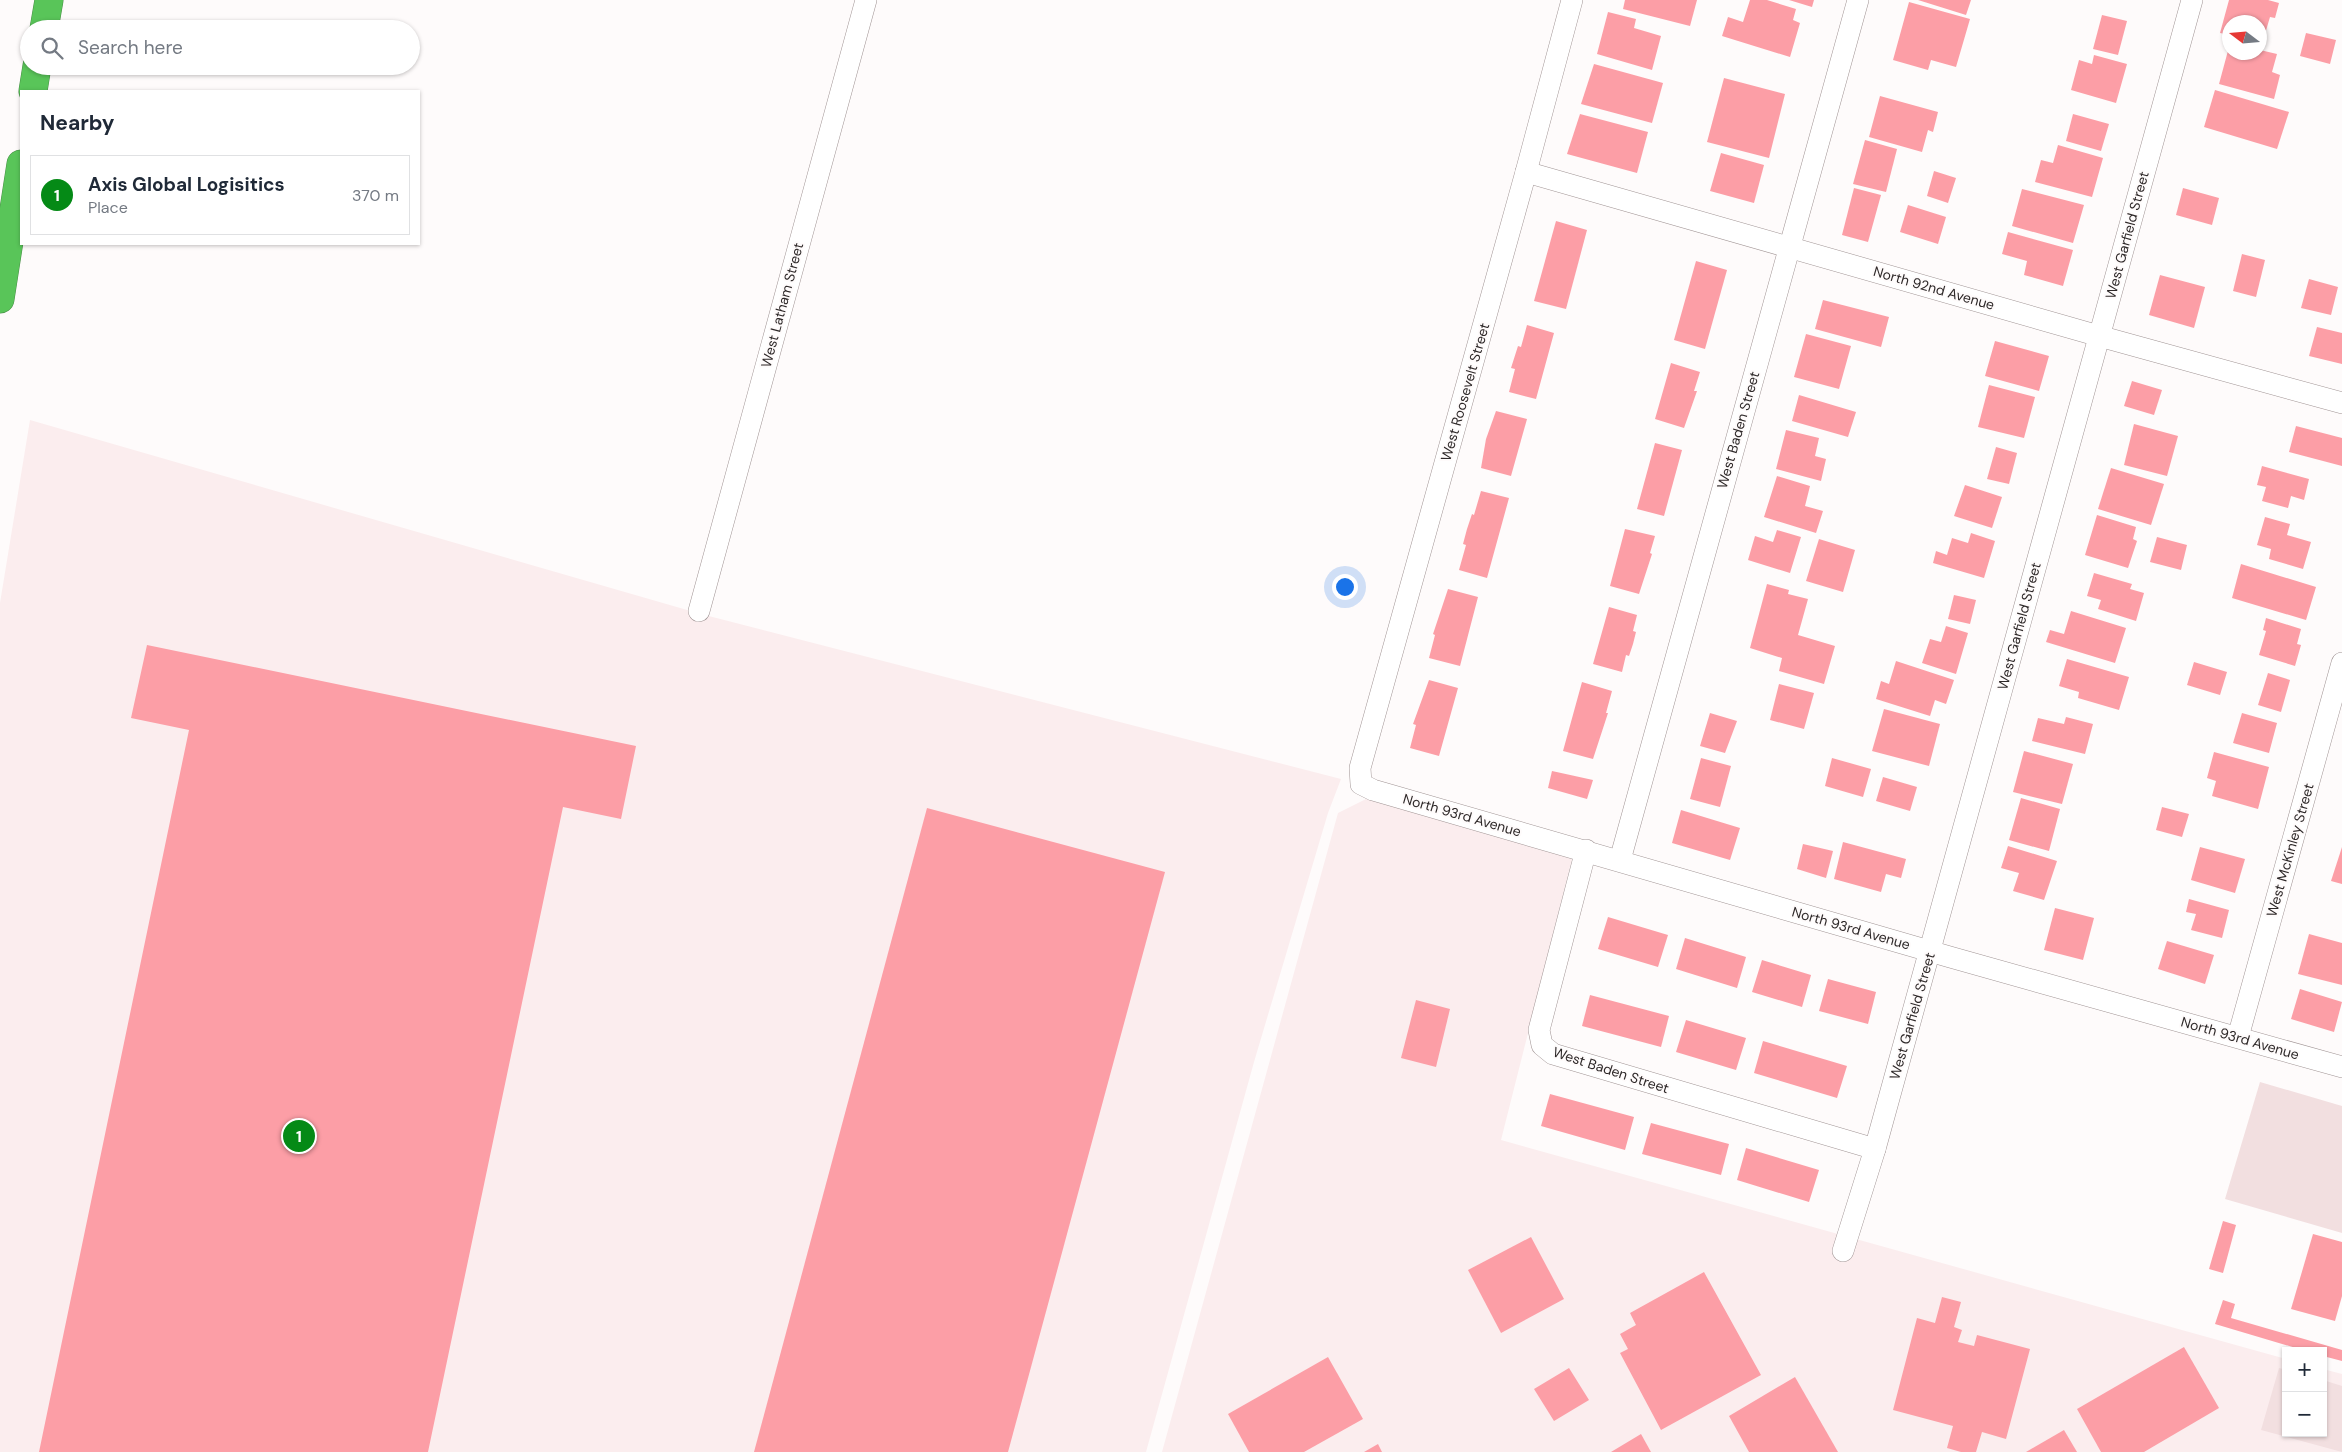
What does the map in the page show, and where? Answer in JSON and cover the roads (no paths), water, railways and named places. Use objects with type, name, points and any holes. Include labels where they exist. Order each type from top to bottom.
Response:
[{"type":"highway","points":[[46,20],[50,0]]},
{"type":"highway","points":[[33,90],[36,75]]},
{"type":"highway","points":[[0,299],[20,170]]},
{"type":"street","name":"West Latham Street","points":[[698,611],[866,0]]},
{"type":"street","name":"West Roosevelt Street","points":[[1361,784],[1360,768],[1572,0]]},
{"type":"street","name":"West Baden Street","points":[[1620,860],[1858,0]]},
{"type":"street","name":"West Garfield Street","points":[[1843,1251],[1875,1149],[2192,0]]},
{"type":"street","name":"North 92nd Avenue","points":[[1526,172],[2099,336],[2342,403]]},
{"type":"street","name":"West McKinley Street","points":[[2238,1037],[2342,663]]},
{"type":"street","name":"North 93rd Avenue","points":[[1361,784],[1373,790],[1586,850],[1930,951],[2342,1067]]},
{"type":"street","name":"West Baden Street","points":[[1586,850],[1539,1030],[1542,1045],[1553,1054],[1875,1149]]},
{"type":"place","name":"Axis Global Logisitics","points":[[299,1136]]}]
